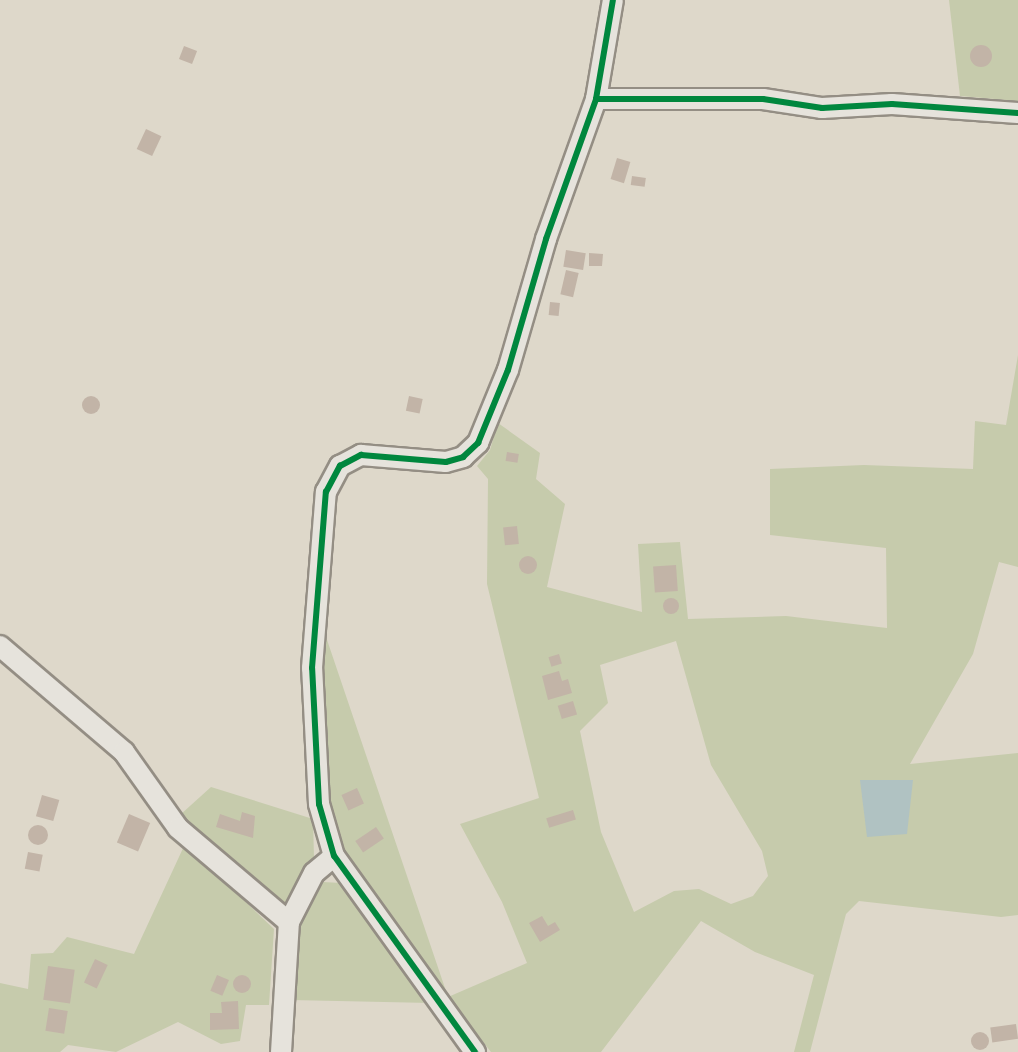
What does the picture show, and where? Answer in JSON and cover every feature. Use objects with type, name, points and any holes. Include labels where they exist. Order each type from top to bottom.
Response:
[{"type":"street","points":[[475,1052],[334,856],[320,804],[314,745],[312,668],[326,492],[340,466],[361,455],[446,462],[464,457],[478,442],[508,370],[546,239],[596,99],[613,0]]},
{"type":"street","points":[[596,99],[763,99],[822,108],[892,104],[1018,113]]},
{"type":"street","points":[[0,646],[124,752],[178,828],[289,922]]},
{"type":"street","points":[[281,1052],[289,922],[314,873],[334,856]]},
{"type":"green space","points":[[949,0],[1018,0],[1018,101],[960,96]]},
{"type":"green space","points":[[1018,355],[1018,567],[999,562],[973,654],[910,764],[1018,753],[1018,915],[1001,917],[859,901],[846,914],[810,1052],[794,1052],[814,975],[755,952],[701,921],[601,1052],[491,1052],[448,997],[527,963],[502,902],[460,824],[539,798],[487,584],[488,479],[477,466],[490,450],[498,423],[540,453],[536,479],[565,504],[547,587],[642,612],[638,544],[680,542],[688,619],[786,616],[887,628],[886,548],[770,535],[770,469],[864,465],[973,469],[975,421],[1006,425]],"holes":[[[676,641],[711,765],[762,851],[768,876],[753,896],[731,904],[699,889],[674,891],[634,912],[601,832],[580,731],[608,703],[600,665]]]},
{"type":"green space","points":[[323,628],[448,997],[338,848],[325,780],[320,703]]},
{"type":"green space","points":[[211,787],[313,819],[314,858],[288,903],[276,902],[180,815]]},
{"type":"green space","points":[[185,844],[274,929],[269,1005],[246,1005],[240,1041],[221,1044],[178,1022],[116,1052],[68,1045],[60,1052],[0,1052],[0,983],[28,989],[31,954],[53,953],[67,937],[134,954]]},
{"type":"green space","points":[[323,882],[341,883],[431,1003],[291,1000],[296,926],[309,893]]},
{"type":"shaded area","points":[[860,780],[913,780],[907,834],[867,837]]},
{"type":"building","points":[[981,45],[989,48],[992,56],[989,64],[981,67],[973,64],[970,56],[973,48]]},
{"type":"building","points":[[184,46],[197,51],[192,64],[179,59]]},
{"type":"building","points":[[146,129],[161,136],[152,156],[137,149]]},
{"type":"building","points":[[617,158],[630,162],[624,183],[611,179]]},
{"type":"building","points":[[632,176],[646,178],[645,187],[631,185]]},
{"type":"building","points":[[566,250],[586,253],[583,270],[563,267]]},
{"type":"building","points":[[589,253],[603,254],[602,266],[589,266]]},
{"type":"building","points":[[566,270],[579,273],[573,297],[560,294]]},
{"type":"building","points":[[550,302],[560,303],[559,316],[549,315]]},
{"type":"building","points":[[91,396],[97,399],[100,405],[97,411],[91,414],[85,411],[82,405],[85,399]]},
{"type":"building","points":[[409,396],[423,399],[420,414],[406,411]]},
{"type":"building","points":[[507,452],[519,454],[517,463],[506,461]]},
{"type":"building","points":[[517,526],[519,544],[505,545],[503,527]]},
{"type":"building","points":[[524,556],[532,556],[537,561],[535,572],[524,574],[519,569],[519,561]]},
{"type":"building","points":[[676,565],[678,591],[655,593],[653,567]]},
{"type":"building","points":[[671,598],[679,606],[671,614],[663,606]]},
{"type":"building","points":[[559,654],[562,664],[551,667],[548,657]]},
{"type":"building","points":[[559,671],[562,681],[568,679],[572,693],[548,700],[542,676]]},
{"type":"building","points":[[573,701],[577,714],[562,719],[558,706]]},
{"type":"building","points":[[357,788],[364,804],[348,810],[341,795]]},
{"type":"building","points":[[42,795],[59,800],[53,821],[36,816]]},
{"type":"building","points":[[573,810],[576,820],[549,828],[546,818]]},
{"type":"building","points":[[242,812],[255,816],[253,838],[216,827],[220,814],[240,821]]},
{"type":"building","points":[[129,814],[150,823],[138,852],[117,843]]},
{"type":"building","points":[[38,825],[45,828],[48,835],[45,842],[38,845],[31,842],[28,835],[31,828]]},
{"type":"building","points":[[376,827],[384,839],[363,853],[355,841]]},
{"type":"building","points":[[28,852],[43,855],[39,872],[25,869]]},
{"type":"building","points":[[542,916],[548,926],[555,922],[560,930],[540,942],[529,923]]},
{"type":"building","points":[[95,959],[108,965],[97,988],[84,983]]},
{"type":"building","points":[[48,966],[75,970],[70,1003],[43,1000]]},
{"type":"building","points":[[217,975],[229,980],[222,996],[210,991]]},
{"type":"building","points":[[242,975],[248,978],[251,984],[248,990],[242,993],[236,990],[233,984],[236,978]]},
{"type":"building","points":[[238,1001],[239,1029],[210,1030],[210,1013],[222,1013],[221,1002]]},
{"type":"building","points":[[49,1008],[68,1011],[64,1034],[45,1031]]},
{"type":"building","points":[[1016,1024],[1018,1039],[992,1042],[990,1028]]},
{"type":"building","points":[[980,1032],[986,1035],[989,1041],[986,1047],[980,1050],[974,1047],[971,1041],[974,1035]]},
{"type":"cycle path","points":[[475,1052],[334,856],[319,804],[312,668],[326,492],[340,466],[361,455],[446,462],[463,457],[478,443],[508,370],[546,239],[596,99],[613,0]]},
{"type":"cycle path","points":[[596,99],[763,99],[822,108],[892,104],[1018,113]]}]
